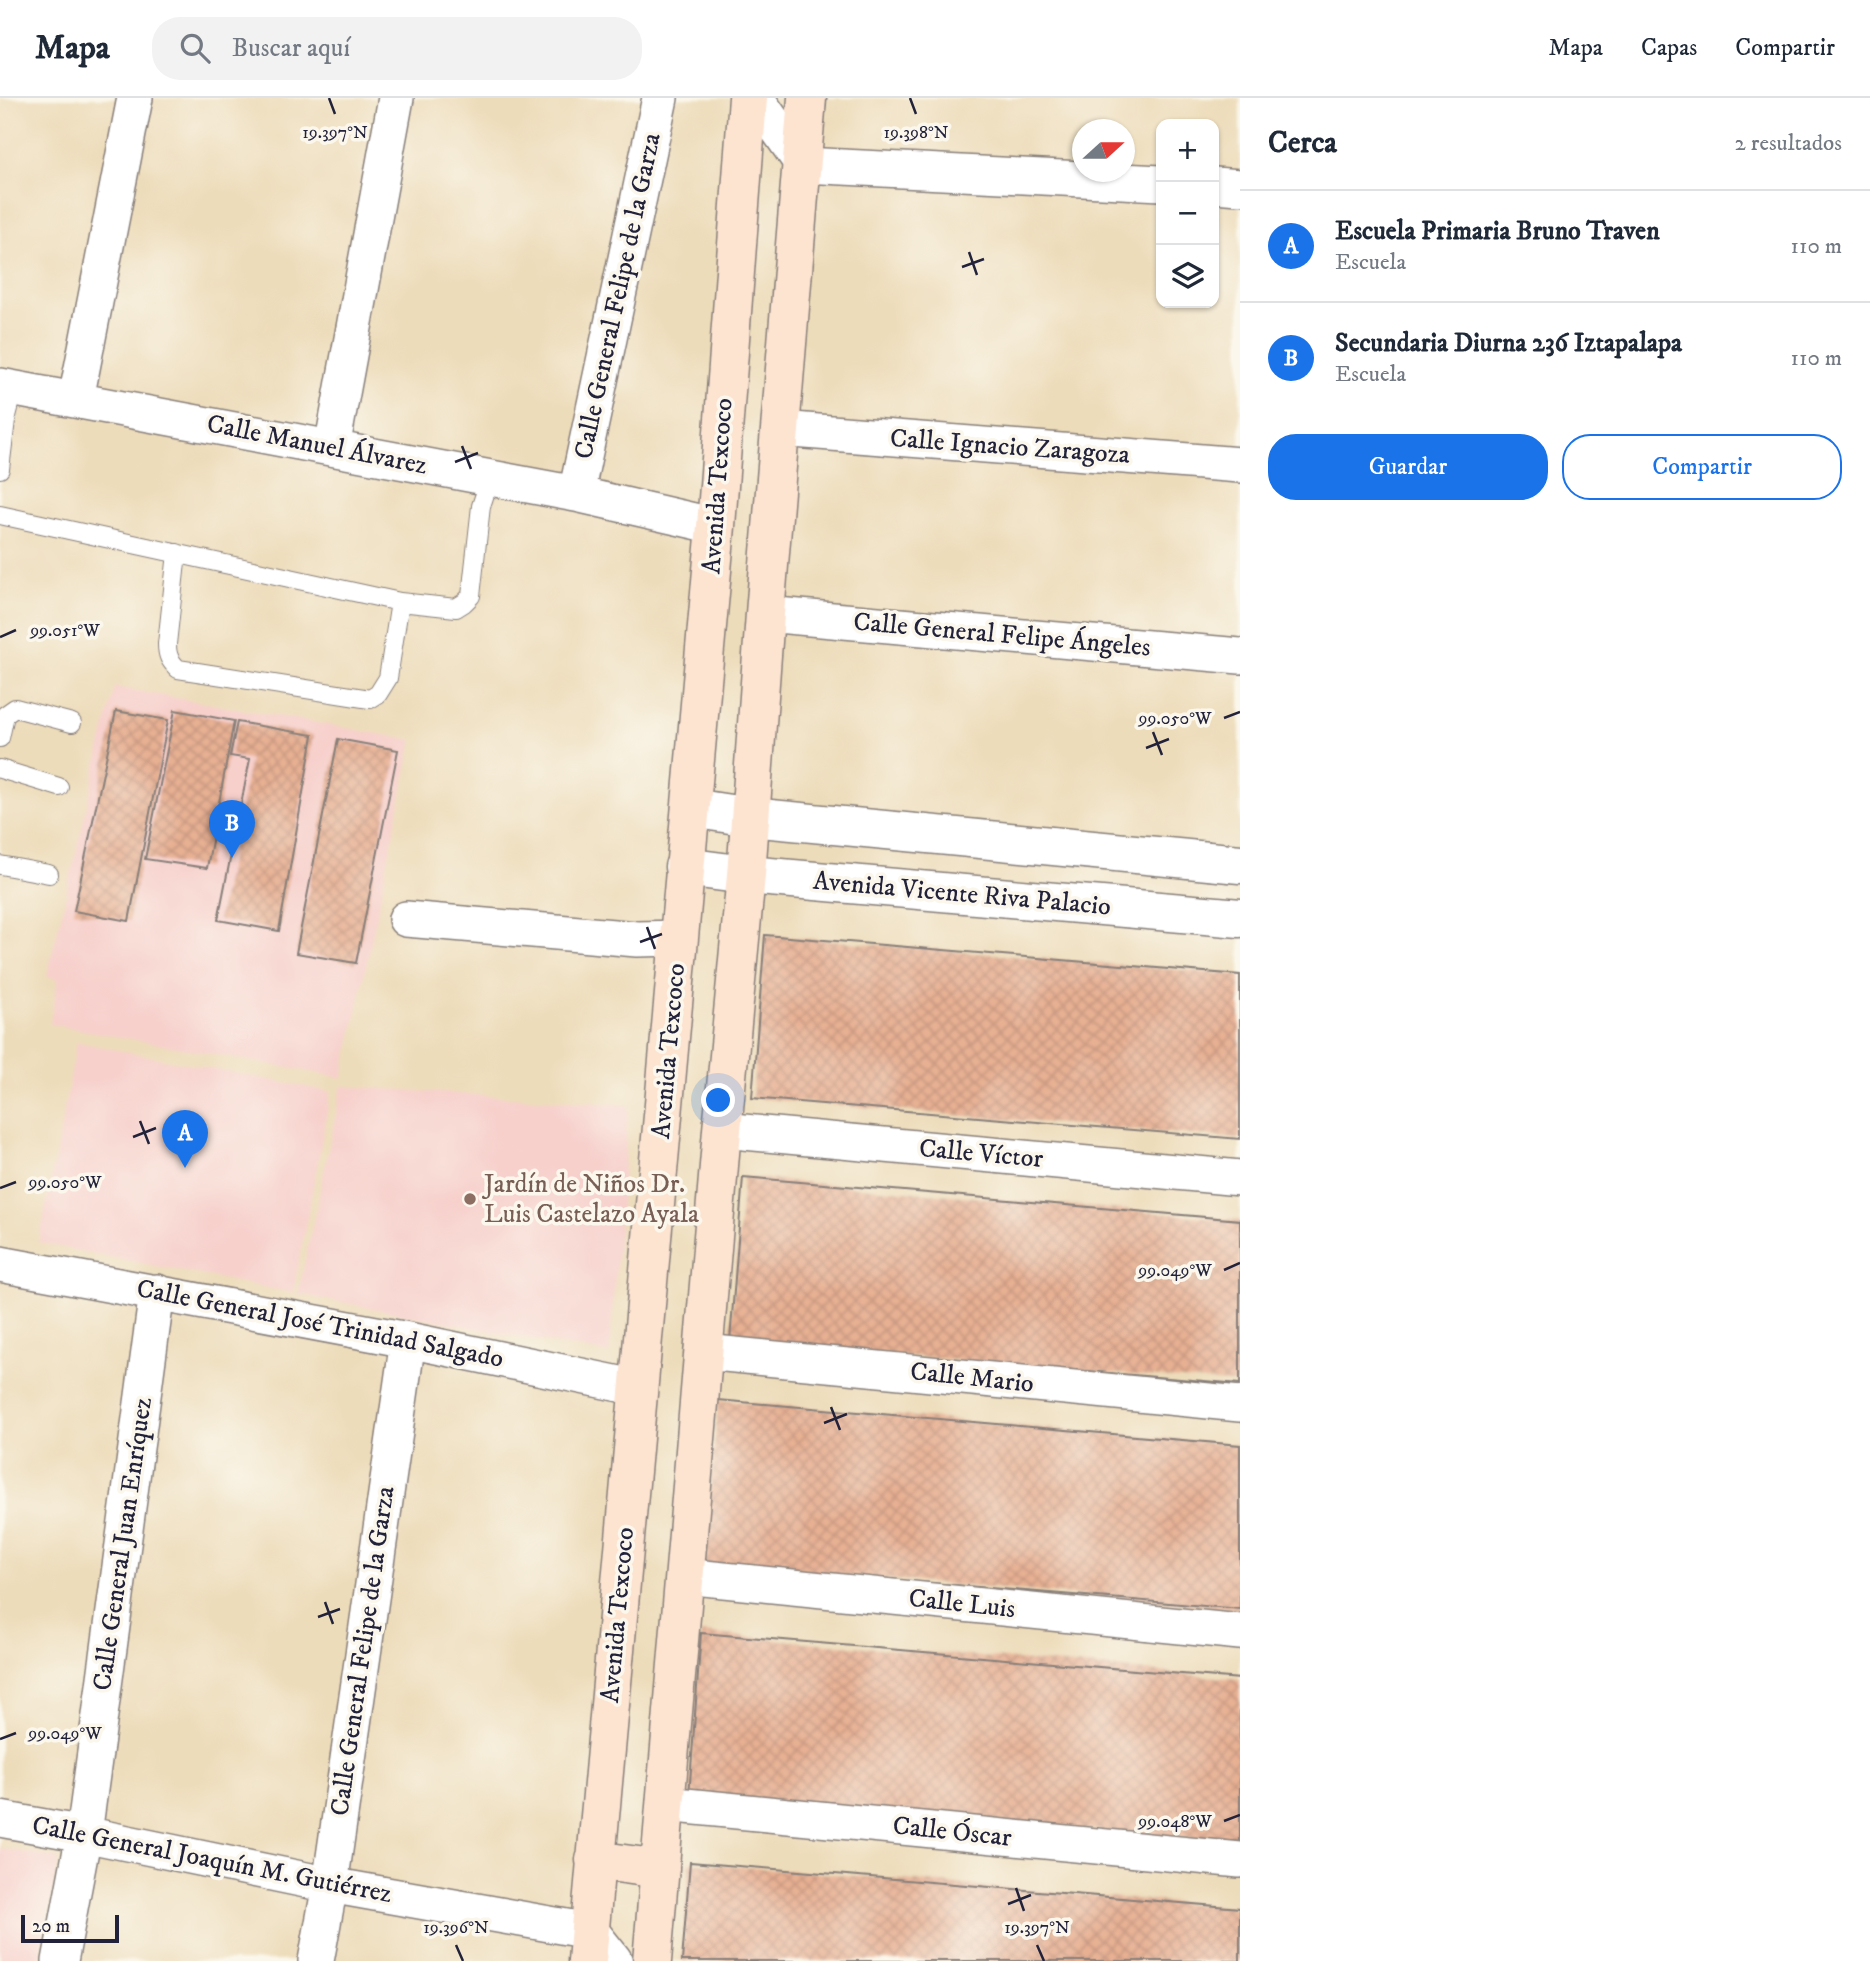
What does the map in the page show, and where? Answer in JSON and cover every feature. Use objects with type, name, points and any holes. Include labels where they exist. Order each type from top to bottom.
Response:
[{"type":"main road","name":"Avenida Texcoco","points":[[588,1946],[716,526],[748,98]]},
{"type":"main road","points":[[652,1961],[746,875],[807,98]]},
{"type":"main road","points":[[595,1860],[660,1869]]},
{"type":"street","points":[[76,399],[135,98]]},
{"type":"street","points":[[332,448],[396,98]]},
{"type":"street","name":"Calle General Felipe de la Garza","points":[[576,494],[660,98]]},
{"type":"street","points":[[756,98],[803,165],[1156,183]]},
{"type":"street","points":[[1219,186],[1240,187]]},
{"type":"street","name":"Calle Manuel Álvarez","points":[[7,388],[576,494],[716,526]]},
{"type":"street","name":"Calle Ignacio Zaragoza","points":[[780,429],[1240,465]]},
{"type":"street","name":"Calle General Felipe Ángeles","points":[[765,614],[1240,656]]},
{"type":"street","points":[[691,808],[750,817],[1240,864]]},
{"type":"street","name":"Avenida Vicente Riva Palacio","points":[[684,867],[746,875],[1240,918]]},
{"type":"street","points":[[406,919],[637,939],[679,938]]},
{"type":"street","name":"Calle Víctor","points":[[722,1130],[1240,1178]]},
{"type":"street","name":"Calle General José Trinidad Salgado","points":[[0,1264],[408,1340],[639,1388]]},
{"type":"street","name":"Calle General Juan Enríquez","points":[[60,1961],[84,1834],[157,1293]]},
{"type":"street","name":"Calle General Felipe de la Garza","points":[[316,1961],[330,1885],[408,1340]]},
{"type":"street","name":"Calle Mario","points":[[704,1352],[1240,1404]]},
{"type":"street","name":"Calle Luis","points":[[684,1576],[1240,1632]]},
{"type":"street","name":"Calle Óscar","points":[[665,1804],[1240,1860]]},
{"type":"street","name":"Calle General Joaquín M. Gutiérrez","points":[[0,1819],[330,1885],[588,1946]]},
{"type":"street","points":[[588,1946],[613,1961]]},
{"type":"lane","points":[[0,469],[7,388]]},
{"type":"lane","points":[[0,515],[400,602],[456,608],[471,596],[481,506],[490,479]]},
{"type":"lane","points":[[177,553],[167,654],[171,663],[187,672],[370,699],[378,694],[388,678],[400,602]]},
{"type":"lane","points":[[0,738],[5,715],[15,708],[72,723]]},
{"type":"lane","points":[[0,769],[59,787]]},
{"type":"lane","points":[[0,864],[49,874]]},
{"type":"shaded area","points":[[115,687],[413,740],[343,1078],[50,1024],[58,979],[47,976]]},
{"type":"shaded area","points":[[77,1042],[331,1092],[293,1293],[39,1243]]},
{"type":"shaded area","name":"Jardín de Niños Dr. Luis Castelazo Ayala","points":[[342,1086],[629,1105],[609,1354],[298,1294]]},
{"type":"shaded area","points":[[0,1848],[59,1859],[40,1961],[0,1961]]},
{"type":"building","points":[[175,710],[234,721],[207,868],[145,859]]},
{"type":"building","points":[[116,711],[168,720],[129,921],[74,911]]},
{"type":"building","points":[[237,722],[313,735],[279,931],[218,920],[250,759],[230,756]]},
{"type":"building","points":[[338,739],[398,750],[356,963],[296,953]]},
{"type":"building","points":[[765,935],[1240,975],[1240,1139],[752,1098]]},
{"type":"building","points":[[743,1177],[1240,1220],[1240,1384],[730,1341]]},
{"type":"building","points":[[718,1400],[1240,1445],[1240,1609],[704,1564]]},
{"type":"building","points":[[701,1633],[1240,1679],[1240,1842],[689,1796]]},
{"type":"building","points":[[690,1862],[1240,1908],[1240,1961],[682,1961]]},
{"type":"place","name":"Secundaria Diurna 236 Iztapalapa","points":[[232,858]]},
{"type":"place","name":"Escuela Primaria Bruno Traven","points":[[185,1168]]},
{"type":"place","name":"Jardín de Niños Dr. Luis Castelazo Ayala","points":[[470,1199]]}]
